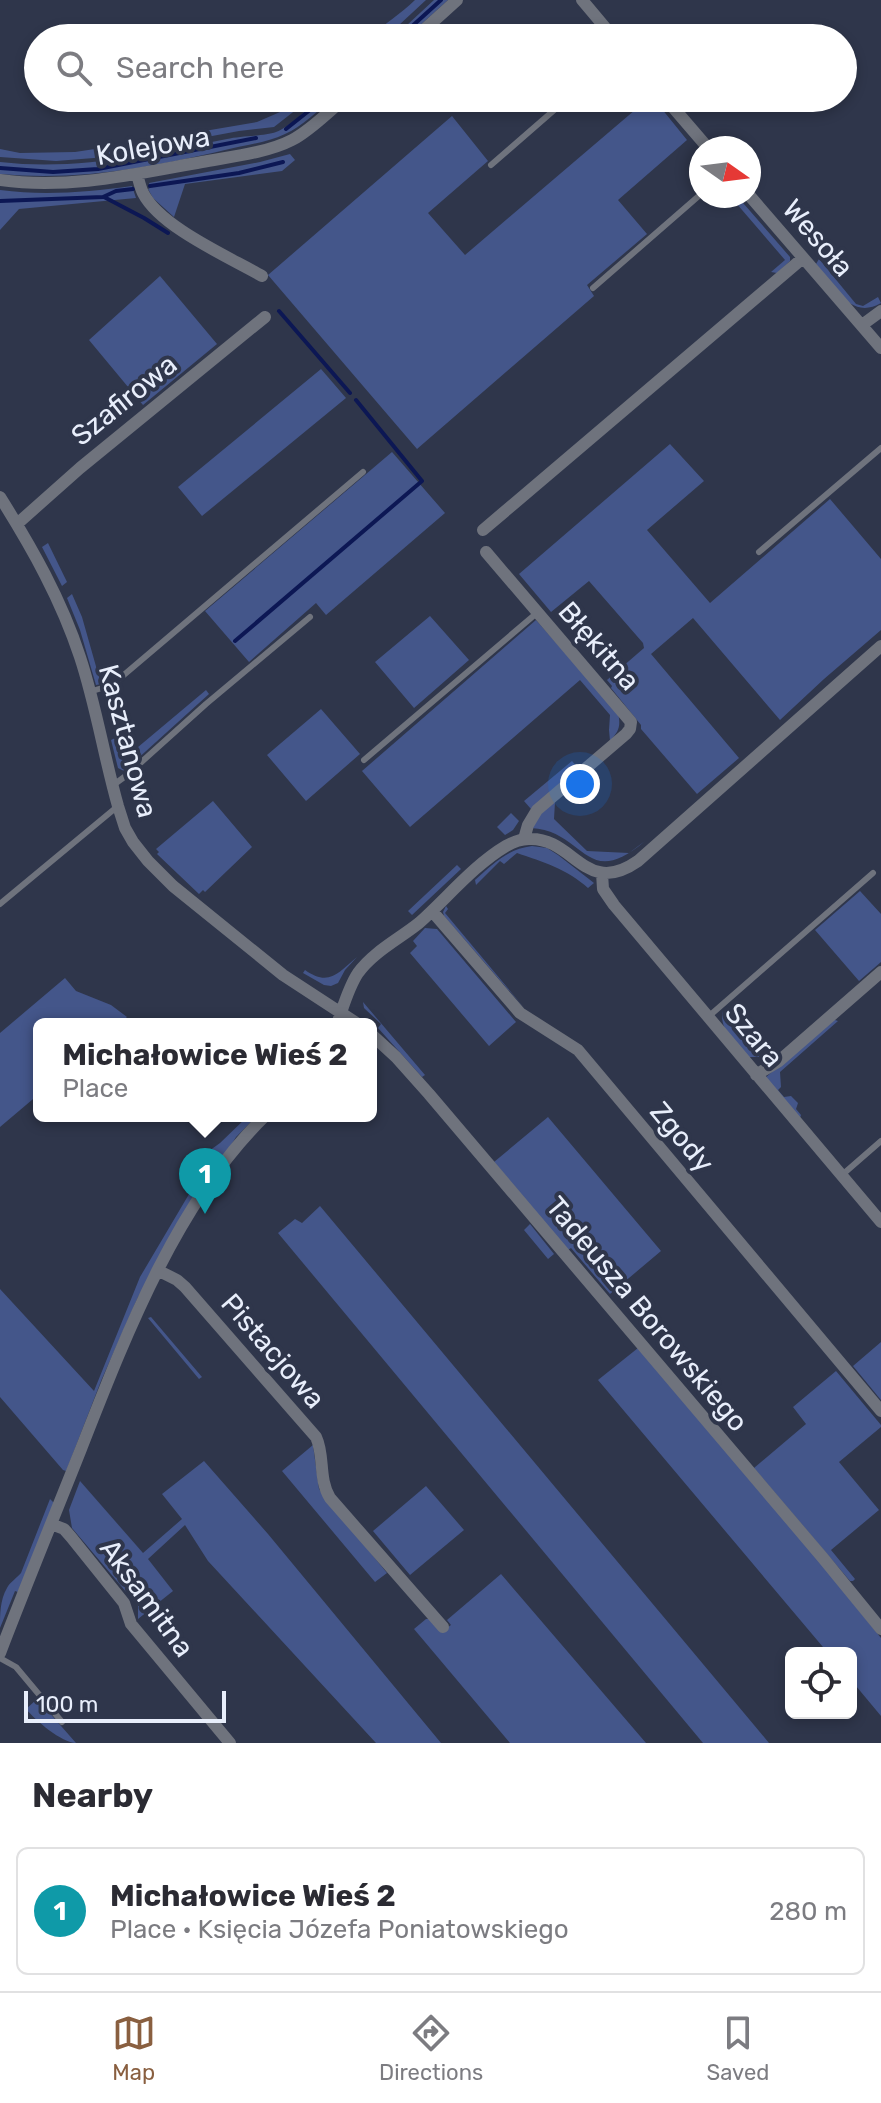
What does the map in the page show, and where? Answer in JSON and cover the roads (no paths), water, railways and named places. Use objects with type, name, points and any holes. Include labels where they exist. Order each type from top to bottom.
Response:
[{"type":"street","points":[[430,24],[457,0]]},
{"type":"street","points":[[582,0],[602,24]]},
{"type":"street","name":"Kolejowa","points":[[0,180],[66,183],[137,174],[278,146],[300,135],[328,112]]},
{"type":"street","points":[[677,112],[698,136]]},
{"type":"street","points":[[137,174],[143,194],[171,222],[201,243],[262,276]]},
{"type":"street","name":"Wesoła","points":[[760,208],[881,348]]},
{"type":"street","points":[[483,530],[803,258]]},
{"type":"street","points":[[862,325],[881,311]]},
{"type":"street","name":"Szafirowa","points":[[17,524],[80,468],[265,317]]},
{"type":"street","name":"Kasztanowa","points":[[0,497],[64,613],[80,657],[118,806],[133,842],[173,886],[339,1018]]},
{"type":"street","name":"Błękitna","points":[[486,552],[631,722],[626,734],[537,810],[524,839]]},
{"type":"street","points":[[339,1018],[362,968],[432,911],[492,855],[524,839],[538,839],[553,843],[583,866],[602,873],[624,869],[638,861],[881,646]]},
{"type":"street","name":"Szara","points":[[602,873],[603,887],[611,902],[881,1222]]},
{"type":"street","name":"Zgody","points":[[432,911],[519,1012],[578,1050],[881,1411]]},
{"type":"street","points":[[756,1075],[779,1061],[881,972]]},
{"type":"street","name":"Tadeusza Borowskiego","points":[[377,1040],[474,1146],[881,1629]]},
{"type":"street","points":[[0,1656],[119,1356],[159,1271],[199,1198],[260,1122]]},
{"type":"street","name":"Pistacjowa","points":[[159,1271],[185,1287],[316,1437],[322,1483],[330,1498],[443,1627]]},
{"type":"street","name":"Aksamitna","points":[[51,1524],[64,1529],[71,1537],[124,1603],[131,1624],[230,1743]]},
{"type":"lane","points":[[491,165],[552,112]]},
{"type":"lane","points":[[593,288],[689,204]]},
{"type":"lane","points":[[759,552],[881,448]]},
{"type":"lane","points":[[89,692],[112,685],[363,472]]},
{"type":"lane","points":[[364,760],[538,612]]},
{"type":"lane","points":[[112,786],[310,617]]},
{"type":"lane","points":[[0,904],[118,806]]},
{"type":"lane","points":[[708,1017],[873,873]]},
{"type":"lane","points":[[842,1175],[881,1141]]},
{"type":"lane","points":[[0,1656],[16,1667],[62,1722]]},
{"type":"waterway","points":[[414,24],[441,0]]},
{"type":"waterway","points":[[286,129],[307,112]]},
{"type":"waterway","points":[[0,168],[53,172],[98,169],[256,138]]},
{"type":"waterway","points":[[150,186],[239,173],[283,162]]},
{"type":"waterway","points":[[0,201],[103,197],[116,191],[133,189]]},
{"type":"waterway","points":[[104,197],[168,233]]},
{"type":"waterway","points":[[279,311],[350,393]]},
{"type":"waterway","points":[[235,641],[422,481],[356,400]]},
{"type":"place","name":"Michałowice Wieś 2","points":[[205,1214]]}]
